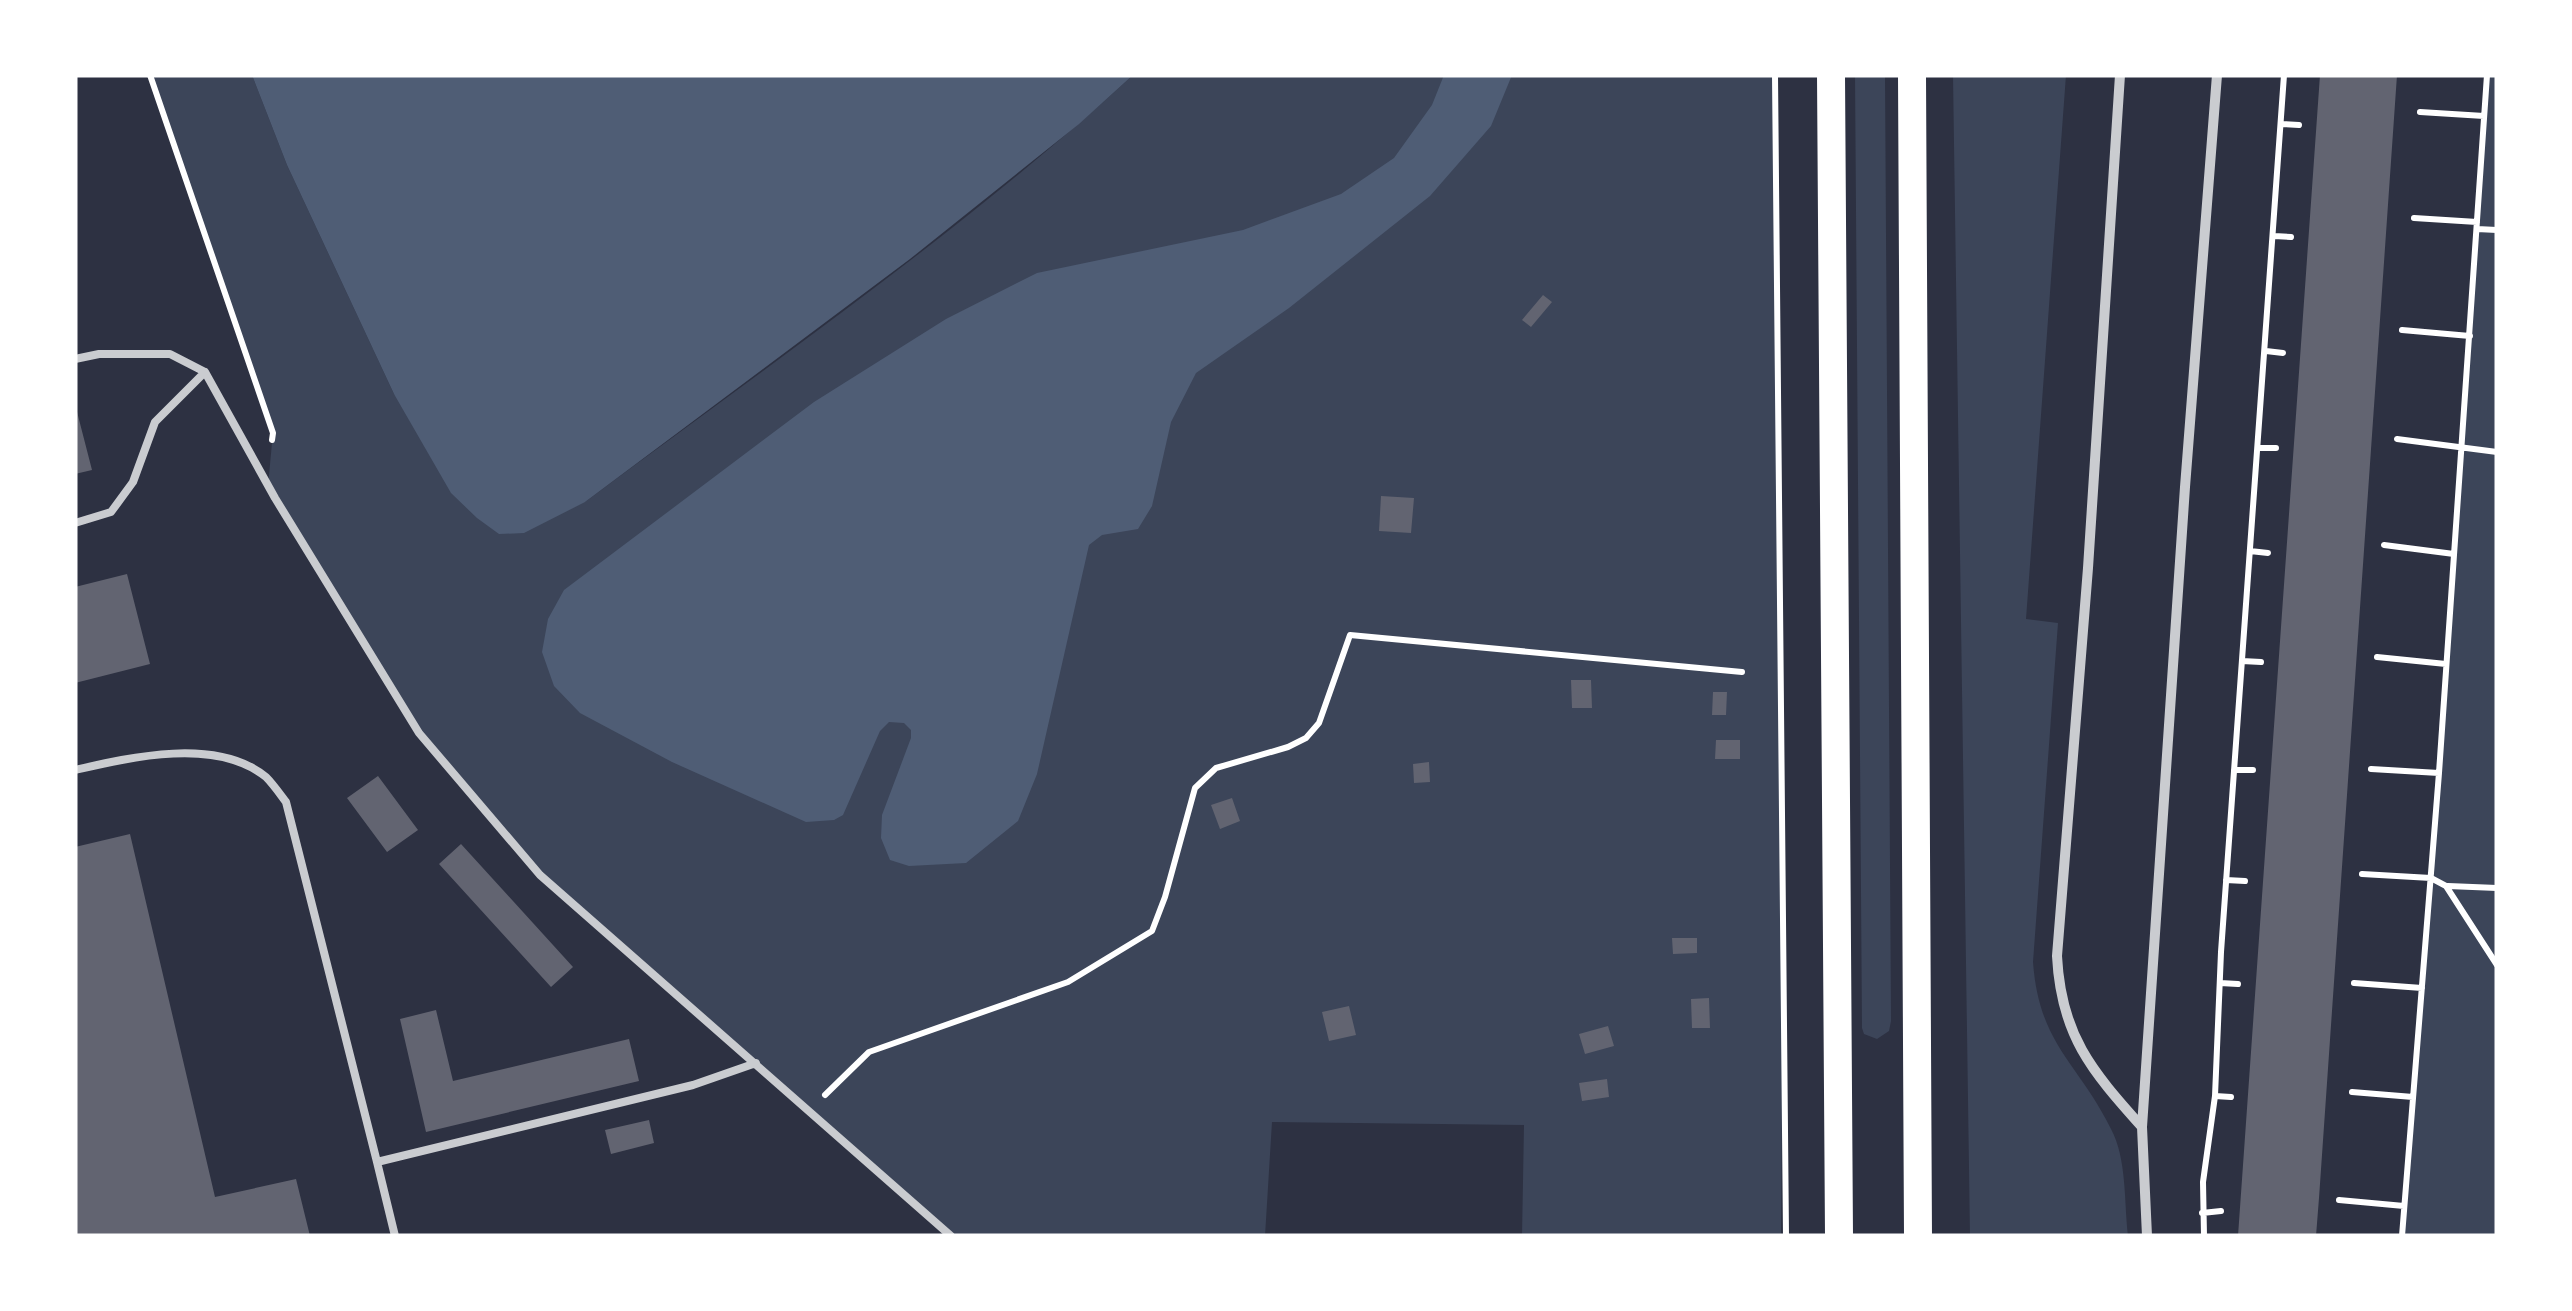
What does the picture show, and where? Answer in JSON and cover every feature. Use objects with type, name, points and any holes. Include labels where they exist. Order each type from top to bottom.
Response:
[{"type":"highway","points":[[1831,75],[1839,1236]]},
{"type":"highway","points":[[1912,75],[1918,1236]]},
{"type":"street","points":[[2120,75],[2058,956],[2059,992],[2079,1049],[2142,1127]]},
{"type":"street","points":[[2148,1236],[2142,1127],[2217,75]]},
{"type":"lane","points":[[75,360],[100,354],[170,354],[205,372],[268,486],[419,733],[540,875],[951,1236]]},
{"type":"lane","points":[[75,523],[112,512],[133,482],[156,422],[205,372]]},
{"type":"lane","points":[[75,770],[122,759],[174,754],[228,757],[266,777],[286,802],[395,1236]]},
{"type":"lane","points":[[377,1162],[693,1085],[756,1063]]},
{"type":"path","points":[[150,75],[273,432],[268,486]]},
{"type":"path","points":[[1775,75],[1786,1236]]},
{"type":"path","points":[[2204,1236],[2202,1213],[2215,1096],[2226,880],[2284,75]]},
{"type":"path","points":[[2402,1236],[2439,773],[2487,75]]},
{"type":"path","points":[[2420,112],[2484,116]]},
{"type":"path","points":[[2282,124],[2299,125]]},
{"type":"path","points":[[2414,218],[2497,230]]},
{"type":"path","points":[[2274,236],[2291,237]]},
{"type":"path","points":[[2402,330],[2470,336]]},
{"type":"path","points":[[2266,351],[2283,352]]},
{"type":"path","points":[[2397,439],[2497,452]]},
{"type":"path","points":[[2258,448],[2276,448]]},
{"type":"path","points":[[2384,545],[2454,554]]},
{"type":"path","points":[[2250,552],[2268,553]]},
{"type":"path","points":[[810,1110],[869,1052],[1068,982],[1152,931],[1195,788],[1216,768],[1306,738],[1319,723],[1350,635],[1742,672]]},
{"type":"path","points":[[2377,658],[2446,664]]},
{"type":"path","points":[[2242,661],[2261,662]]},
{"type":"path","points":[[2371,769],[2439,773]]},
{"type":"path","points":[[2234,770],[2252,770]]},
{"type":"path","points":[[2362,874],[2431,878],[2446,886],[2497,888]]},
{"type":"path","points":[[2226,880],[2244,881]]},
{"type":"path","points":[[2446,886],[2497,966]]},
{"type":"path","points":[[2354,982],[2422,988]]},
{"type":"path","points":[[2220,983],[2238,984]]},
{"type":"path","points":[[2352,1092],[2413,1098]]},
{"type":"path","points":[[2215,1096],[2231,1097]]},
{"type":"path","points":[[2339,1200],[2404,1206]]},
{"type":"path","points":[[2202,1213],[2220,1211]]},
{"type":"shaded area","points":[[149,75],[252,75],[287,165],[394,394],[585,502],[934,242],[1133,75],[1775,75],[1783,962],[1781,1236],[1522,1236],[1524,1125],[1272,1122],[1265,1236],[951,1236],[540,875],[426,741],[268,486],[273,432]]},
{"type":"shaded area","points":[[252,75],[1133,75],[1079,124],[910,259],[585,502],[524,533],[499,534],[451,493],[394,394],[287,165]]},
{"type":"shaded area","points":[[1444,75],[1512,75],[1491,126],[1430,196],[1289,308],[1196,373],[1171,422],[1152,506],[1138,529],[1102,535],[1089,545],[1037,774],[1018,821],[966,863],[909,866],[890,860],[881,838],[882,815],[911,738],[911,730],[904,723],[889,722],[880,731],[843,815],[834,820],[806,822],[672,762],[580,713],[554,686],[542,652],[548,619],[564,590],[814,402],[946,319],[1037,273],[1243,230],[1341,194],[1394,158],[1432,105]]},
{"type":"shaded area","points":[[1855,75],[1885,75],[1891,1021],[1889,1031],[1877,1039],[1864,1034],[1862,1028]]},
{"type":"shaded area","points":[[1953,75],[2066,75],[2026,619],[2058,623],[2033,962],[2043,1014],[2052,1034],[2116,1141],[2128,1236],[1970,1236]]},
{"type":"shaded area","points":[[2487,75],[2497,75],[2497,1236],[2402,1236]]},
{"type":"building","points":[[2320,75],[2397,75],[2319,1198],[2316,1236],[2238,1236]]},
{"type":"building","points":[[1543,295],[1552,302],[1531,327],[1522,320]]},
{"type":"building","points":[[75,404],[92,470],[75,474]]},
{"type":"building","points":[[1381,496],[1414,498],[1411,533],[1379,531]]},
{"type":"building","points":[[127,574],[150,664],[75,683],[75,587]]},
{"type":"building","points":[[1571,680],[1591,680],[1592,708],[1572,708]]},
{"type":"building","points":[[1713,692],[1727,692],[1726,715],[1712,715]]},
{"type":"building","points":[[1716,740],[1740,740],[1740,759],[1715,759]]},
{"type":"building","points":[[1429,762],[1430,782],[1414,783],[1413,764]]},
{"type":"building","points":[[378,776],[418,830],[387,852],[347,798]]},
{"type":"building","points":[[1232,798],[1240,821],[1220,829],[1211,805]]},
{"type":"building","points":[[130,834],[215,1197],[296,1179],[310,1236],[75,1236],[75,847]]},
{"type":"building","points":[[461,844],[573,967],[551,987],[439,864]]},
{"type":"building","points":[[1672,938],[1697,938],[1697,953],[1673,954]]},
{"type":"building","points":[[1709,998],[1710,1028],[1692,1028],[1691,999]]},
{"type":"building","points":[[1349,1006],[1356,1035],[1329,1041],[1322,1012]]},
{"type":"building","points":[[436,1010],[453,1081],[629,1039],[639,1081],[426,1132],[400,1019]]},
{"type":"building","points":[[1608,1026],[1614,1046],[1585,1054],[1579,1034]]},
{"type":"building","points":[[1607,1079],[1609,1097],[1582,1101],[1579,1083]]},
{"type":"building","points":[[649,1120],[654,1143],[611,1154],[605,1130]]}]
